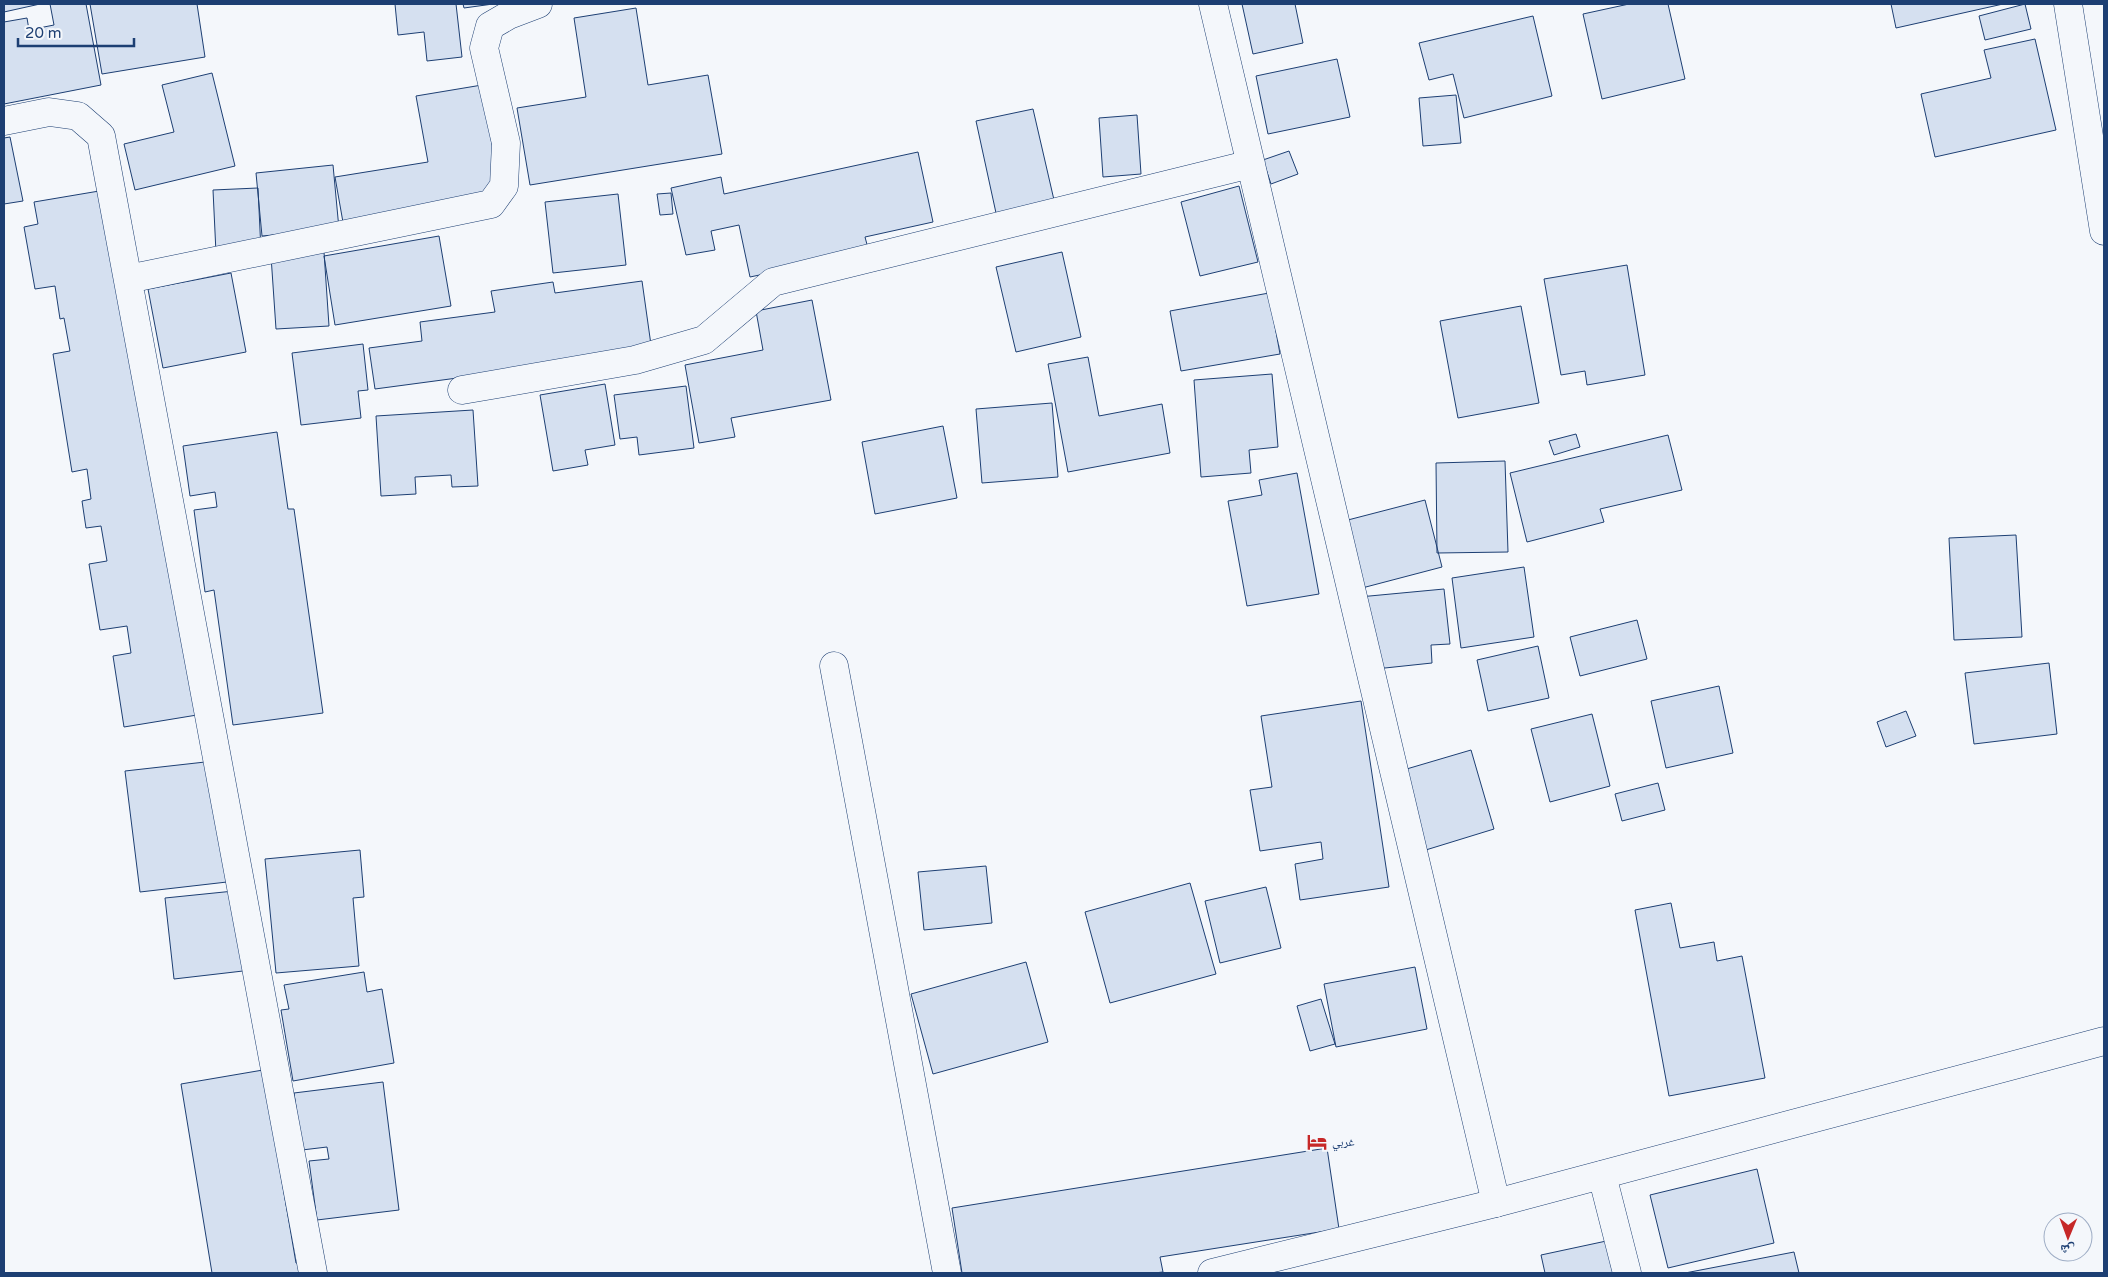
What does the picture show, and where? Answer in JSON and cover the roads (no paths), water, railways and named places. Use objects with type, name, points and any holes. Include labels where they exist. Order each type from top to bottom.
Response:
[{"type":"street","points":[[128,279],[491,204],[504,186],[506,143],[484,48],[490,26],[509,15],[538,4]]},
{"type":"street","points":[[1213,4],[1496,1203]]},
{"type":"street","points":[[2068,4],[2104,231]]},
{"type":"street","points":[[4,121],[49,112],[78,116],[102,136],[313,1273]]},
{"type":"street","points":[[462,390],[635,360],[704,340],[773,282],[1251,164]]},
{"type":"street","points":[[834,666],[948,1273]]},
{"type":"street","points":[[1212,1273],[1496,1203],[2104,1041]]},
{"type":"street","points":[[1602,1175],[1627,1273]]},
{"type":"place","name":"غربي","points":[[1317,1142]]}]
